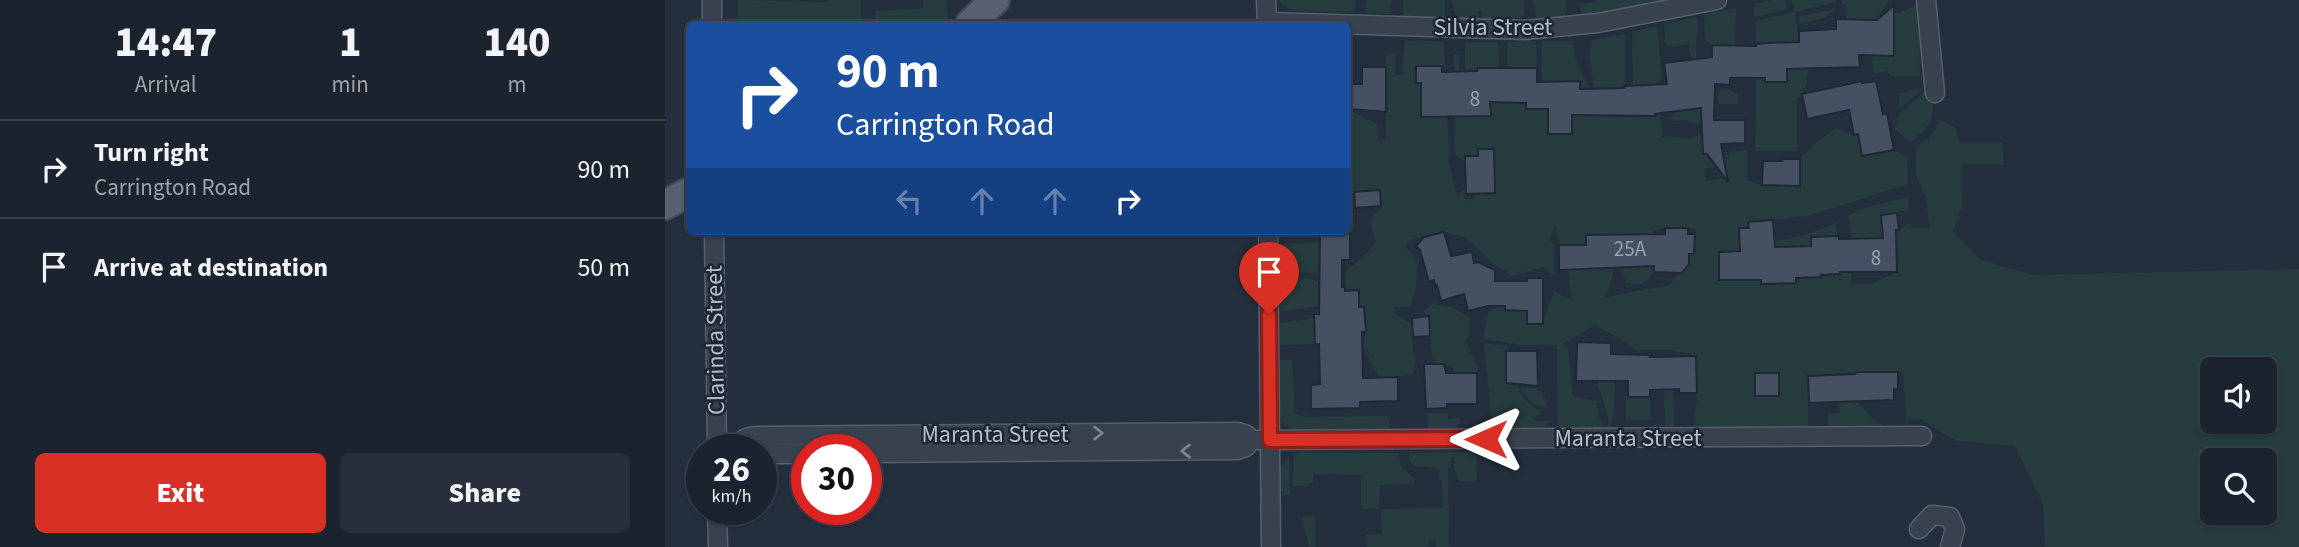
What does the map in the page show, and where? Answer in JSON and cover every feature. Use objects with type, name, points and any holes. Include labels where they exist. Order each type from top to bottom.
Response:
[{"type":"main road","points":[[972,21],[995,0]]},
{"type":"main road","points":[[665,205],[686,194]]},
{"type":"street","points":[[712,0],[712,21]]},
{"type":"street","points":[[1266,0],[1267,21]]},
{"type":"street","name":"Silvia Street","points":[[1351,25],[1525,30],[1598,23],[1717,0]]},
{"type":"street","points":[[1926,0],[1935,93]]},
{"type":"street","name":"Clarinda Street","points":[[714,235],[717,434]]},
{"type":"street","points":[[1268,235],[1271,547]]},
{"type":"street","name":"Maranta Street","points":[[777,436],[1238,432],[1247,435],[1250,440]]},
{"type":"street","name":"Maranta Street","points":[[1250,440],[1922,436]]},
{"type":"street","name":"Maranta Street","points":[[882,453],[1237,450],[1246,447],[1250,440]]},
{"type":"street","points":[[1919,529],[1932,515],[1950,517],[1955,529],[1950,547]]},
{"type":"street","points":[[717,525],[718,547]]},
{"type":"green space","points":[[738,0],[861,0],[861,21],[738,21]]},
{"type":"green space","points":[[923,0],[946,0],[948,21],[876,21],[875,11],[923,8]]},
{"type":"green space","points":[[1279,0],[1355,0],[1355,12],[1293,11]]},
{"type":"green space","points":[[1367,0],[1392,0],[1390,14],[1365,13]]},
{"type":"green space","points":[[1403,0],[1445,0],[1445,18],[1403,16]]},
{"type":"green space","points":[[1452,0],[1525,0],[1524,13],[1520,18],[1482,18],[1481,10],[1478,11],[1478,18],[1456,18]]},
{"type":"green space","points":[[1532,0],[1566,0],[1567,12],[1563,18],[1537,18]]},
{"type":"green space","points":[[1597,0],[1665,0],[1582,17],[1579,4]]},
{"type":"green space","points":[[1785,0],[1787,9],[1754,17],[1754,4]]},
{"type":"green space","points":[[1792,0],[1836,0],[1836,2],[1794,12]]},
{"type":"green space","points":[[1842,0],[1889,0],[1876,20],[1867,20],[1867,26],[1847,21],[1846,5],[1842,4]]},
{"type":"green space","points":[[1919,4],[1920,76],[1891,76],[1887,71],[1874,74],[1871,54],[1894,43],[1894,26],[1888,19]]},
{"type":"green space","points":[[1736,8],[1735,46],[1712,45],[1705,41],[1704,15]]},
{"type":"green space","points":[[1835,9],[1824,18],[1799,24],[1799,17]]},
{"type":"green space","points":[[1794,12],[1803,68],[1809,69],[1804,94],[1797,99],[1797,151],[1755,151],[1756,78],[1765,78],[1765,83],[1780,82],[1780,78],[1787,77],[1785,42],[1756,44],[1755,21]]},
{"type":"green space","points":[[1697,17],[1696,60],[1692,60],[1688,44],[1673,47],[1665,45],[1664,24]]},
{"type":"green space","points":[[1657,26],[1662,80],[1659,81],[1662,137],[1693,138],[1702,133],[1715,154],[1728,155],[1730,152],[1747,150],[1747,180],[1762,185],[1800,186],[1800,159],[1836,128],[1853,135],[1858,134],[1862,156],[1894,150],[1907,157],[1908,184],[1807,216],[1748,222],[1750,245],[1795,237],[1838,222],[1837,236],[1811,237],[1821,277],[1840,274],[1839,251],[1852,272],[1850,284],[1872,284],[1896,272],[1896,243],[1888,243],[1887,238],[1859,239],[1852,243],[1848,215],[1908,197],[1909,210],[1881,215],[1883,232],[1899,230],[1910,223],[1911,227],[1929,228],[1926,197],[1916,175],[1916,147],[1929,138],[1940,119],[1955,128],[1960,143],[2002,143],[2004,165],[1961,165],[1962,207],[1953,232],[1981,260],[2033,275],[2299,269],[2299,547],[2045,547],[2043,505],[2015,446],[1956,441],[1923,419],[1906,420],[1903,372],[1808,376],[1808,430],[1694,429],[1696,356],[1670,350],[1635,350],[1595,325],[1561,345],[1568,348],[1573,397],[1596,401],[1602,428],[1560,430],[1557,345],[1522,345],[1483,339],[1488,312],[1505,306],[1506,310],[1527,311],[1542,324],[1554,291],[1572,300],[1567,269],[1608,269],[1608,247],[1613,247],[1613,274],[1606,297],[1669,285],[1689,262],[1689,254],[1694,254],[1696,228],[1665,228],[1654,231],[1654,269],[1651,276],[1637,284],[1626,283],[1620,267],[1642,234],[1586,235],[1586,245],[1559,245],[1556,225],[1549,240],[1553,241],[1554,274],[1543,267],[1512,276],[1495,265],[1466,237],[1444,232],[1407,241],[1406,247],[1417,261],[1416,288],[1410,307],[1394,307],[1394,313],[1412,325],[1413,351],[1416,356],[1413,375],[1380,378],[1363,348],[1366,316],[1364,307],[1359,305],[1359,291],[1345,291],[1346,270],[1361,259],[1376,242],[1370,222],[1381,206],[1380,190],[1351,191],[1351,111],[1377,124],[1378,140],[1386,139],[1386,54],[1395,53],[1395,75],[1402,75],[1405,40],[1444,42],[1445,66],[1416,66],[1416,82],[1421,83],[1421,116],[1442,117],[1447,104],[1449,164],[1457,195],[1466,189],[1464,197],[1470,201],[1475,194],[1495,193],[1494,149],[1478,149],[1478,156],[1465,156],[1465,161],[1455,155],[1454,55],[1459,55],[1460,102],[1490,116],[1490,93],[1506,88],[1506,103],[1526,103],[1526,109],[1541,110],[1542,41],[1573,41],[1579,68],[1594,91],[1591,40],[1625,34],[1625,101],[1640,117],[1655,115],[1654,88],[1633,86],[1632,32]],"holes":[[[1547,82],[1580,82],[1572,104],[1572,134],[1548,133]],[[1725,165],[1727,177],[1706,181],[1704,169]],[[1795,246],[1796,283],[1762,284],[1767,247]],[[1719,252],[1744,252],[1744,280],[1719,280]],[[1755,373],[1778,373],[1779,396],[1755,396]]]},
{"type":"green space","points":[[1536,41],[1537,68],[1507,67],[1507,42]]},
{"type":"green space","points":[[1465,42],[1498,42],[1499,67],[1494,67],[1494,71],[1478,67],[1477,71],[1465,71]]},
{"type":"green space","points":[[1921,88],[1921,91],[1899,108],[1899,94]]},
{"type":"green space","points":[[1721,89],[1737,94],[1738,104],[1719,104],[1718,95]]},
{"type":"green space","points":[[1700,92],[1702,118],[1699,125],[1686,120],[1671,121],[1672,115],[1677,111],[1695,109],[1693,94]]},
{"type":"green space","points":[[1924,92],[1933,93],[1932,117],[1927,127],[1910,143],[1895,129],[1899,115]]},
{"type":"green space","points":[[1320,242],[1320,273],[1279,271],[1279,244]]},
{"type":"green space","points":[[1309,278],[1318,282],[1319,306],[1279,312],[1279,279]]},
{"type":"green space","points":[[1432,304],[1452,307],[1470,318],[1469,336],[1465,340],[1478,367],[1477,373],[1453,377],[1453,366],[1433,364],[1429,325],[1432,321],[1426,318],[1424,311]]},
{"type":"green space","points":[[1314,318],[1315,344],[1280,345],[1279,323]]},
{"type":"green space","points":[[1484,343],[1508,346],[1506,383],[1516,383],[1524,399],[1539,411],[1541,414],[1533,417],[1534,421],[1548,421],[1544,430],[1494,430]]},
{"type":"green space","points":[[1280,360],[1292,360],[1295,413],[1304,417],[1387,416],[1390,424],[1388,432],[1292,431],[1280,417]]},
{"type":"green space","points":[[1599,381],[1615,381],[1613,422],[1608,429],[1608,418],[1601,392],[1598,390]]},
{"type":"green space","points":[[1520,388],[1535,388],[1543,392],[1547,406],[1534,404]]},
{"type":"green space","points":[[1673,388],[1674,429],[1665,429],[1664,389]]},
{"type":"green space","points":[[1626,397],[1650,397],[1650,420],[1626,420]]},
{"type":"green space","points":[[1857,401],[1874,420],[1883,425],[1883,430],[1828,430],[1828,414],[1840,413],[1839,402]]},
{"type":"green space","points":[[1427,413],[1448,414],[1448,419],[1460,417],[1457,430],[1428,430]]},
{"type":"green space","points":[[1476,452],[1475,482],[1459,481],[1454,457],[1451,457],[1451,467],[1448,468],[1449,547],[1436,547],[1436,540],[1429,540],[1428,547],[1367,547],[1366,535],[1382,534],[1381,509],[1443,508],[1439,468],[1414,466],[1409,460],[1409,453]]},
{"type":"green space","points":[[1399,453],[1401,467],[1414,478],[1414,484],[1380,485],[1379,509],[1361,509],[1361,475],[1313,474],[1313,483],[1309,483],[1309,486],[1293,486],[1294,454]]},
{"type":"green space","points":[[1289,456],[1290,495],[1284,495],[1281,492],[1281,468]]},
{"type":"green space","points":[[1315,516],[1315,547],[1309,547],[1302,517]]},
{"type":"building","points":[[1894,5],[1894,56],[1859,55],[1860,67],[1787,69],[1787,82],[1765,82],[1765,78],[1730,78],[1730,85],[1715,84],[1714,120],[1745,120],[1745,143],[1721,144],[1728,182],[1707,154],[1703,154],[1701,108],[1655,116],[1572,115],[1572,134],[1548,134],[1548,109],[1526,109],[1526,103],[1490,102],[1491,116],[1421,117],[1421,83],[1416,83],[1416,66],[1442,66],[1442,72],[1477,71],[1478,68],[1537,68],[1537,82],[1580,81],[1580,89],[1667,84],[1664,63],[1712,57],[1712,45],[1756,46],[1799,42],[1799,31],[1836,29],[1836,19],[1877,20]]},
{"type":"building","points":[[1362,67],[1386,67],[1386,112],[1351,109],[1351,84],[1362,84]]},
{"type":"building","points":[[1862,81],[1876,81],[1883,114],[1887,113],[1894,150],[1862,156],[1858,134],[1854,135],[1849,110],[1807,119],[1802,94]]},
{"type":"building","points":[[1478,149],[1494,149],[1495,193],[1466,194],[1465,156],[1478,156]]},
{"type":"building","points":[[1781,159],[1800,159],[1800,186],[1762,185],[1763,161],[1782,161]]},
{"type":"building","points":[[1380,190],[1381,206],[1355,208],[1354,192]]},
{"type":"building","points":[[1897,213],[1897,272],[1840,272],[1821,277],[1796,278],[1796,283],[1761,284],[1761,280],[1719,280],[1719,252],[1740,251],[1739,228],[1749,228],[1748,222],[1773,220],[1775,247],[1811,246],[1811,237],[1883,238],[1881,215]]},
{"type":"building","points":[[1665,228],[1688,228],[1688,234],[1695,234],[1694,254],[1689,254],[1689,264],[1682,273],[1654,272],[1654,266],[1559,270],[1559,245],[1586,245],[1586,235],[1665,234]]},
{"type":"building","points":[[1444,232],[1451,256],[1472,252],[1474,263],[1478,262],[1495,270],[1495,281],[1543,278],[1543,324],[1527,324],[1527,311],[1505,310],[1505,306],[1488,306],[1468,311],[1464,294],[1441,301],[1434,280],[1429,282],[1420,250],[1416,246],[1424,237]]},
{"type":"building","points":[[1320,235],[1350,235],[1350,260],[1342,260],[1342,287],[1345,287],[1345,291],[1359,290],[1359,307],[1364,307],[1366,332],[1362,332],[1363,378],[1398,377],[1398,401],[1360,402],[1360,408],[1311,409],[1311,385],[1320,384],[1319,344],[1315,344],[1314,314],[1319,314]]},
{"type":"building","points":[[1429,316],[1430,336],[1413,337],[1412,318]]},
{"type":"building","points":[[1577,342],[1611,343],[1611,354],[1696,356],[1697,393],[1679,393],[1679,389],[1650,390],[1650,397],[1628,397],[1628,381],[1576,381]]},
{"type":"building","points":[[1506,351],[1537,351],[1538,386],[1506,383]]},
{"type":"building","points":[[1424,364],[1444,364],[1446,373],[1477,373],[1477,404],[1447,404],[1447,408],[1426,409]]},
{"type":"building","points":[[1898,372],[1898,389],[1894,389],[1894,400],[1809,403],[1808,376]]},
{"type":"building","points":[[1755,373],[1779,373],[1779,396],[1755,396]]},
{"type":"route","points":[[1269,314],[1270,440],[1486,439]]}]
